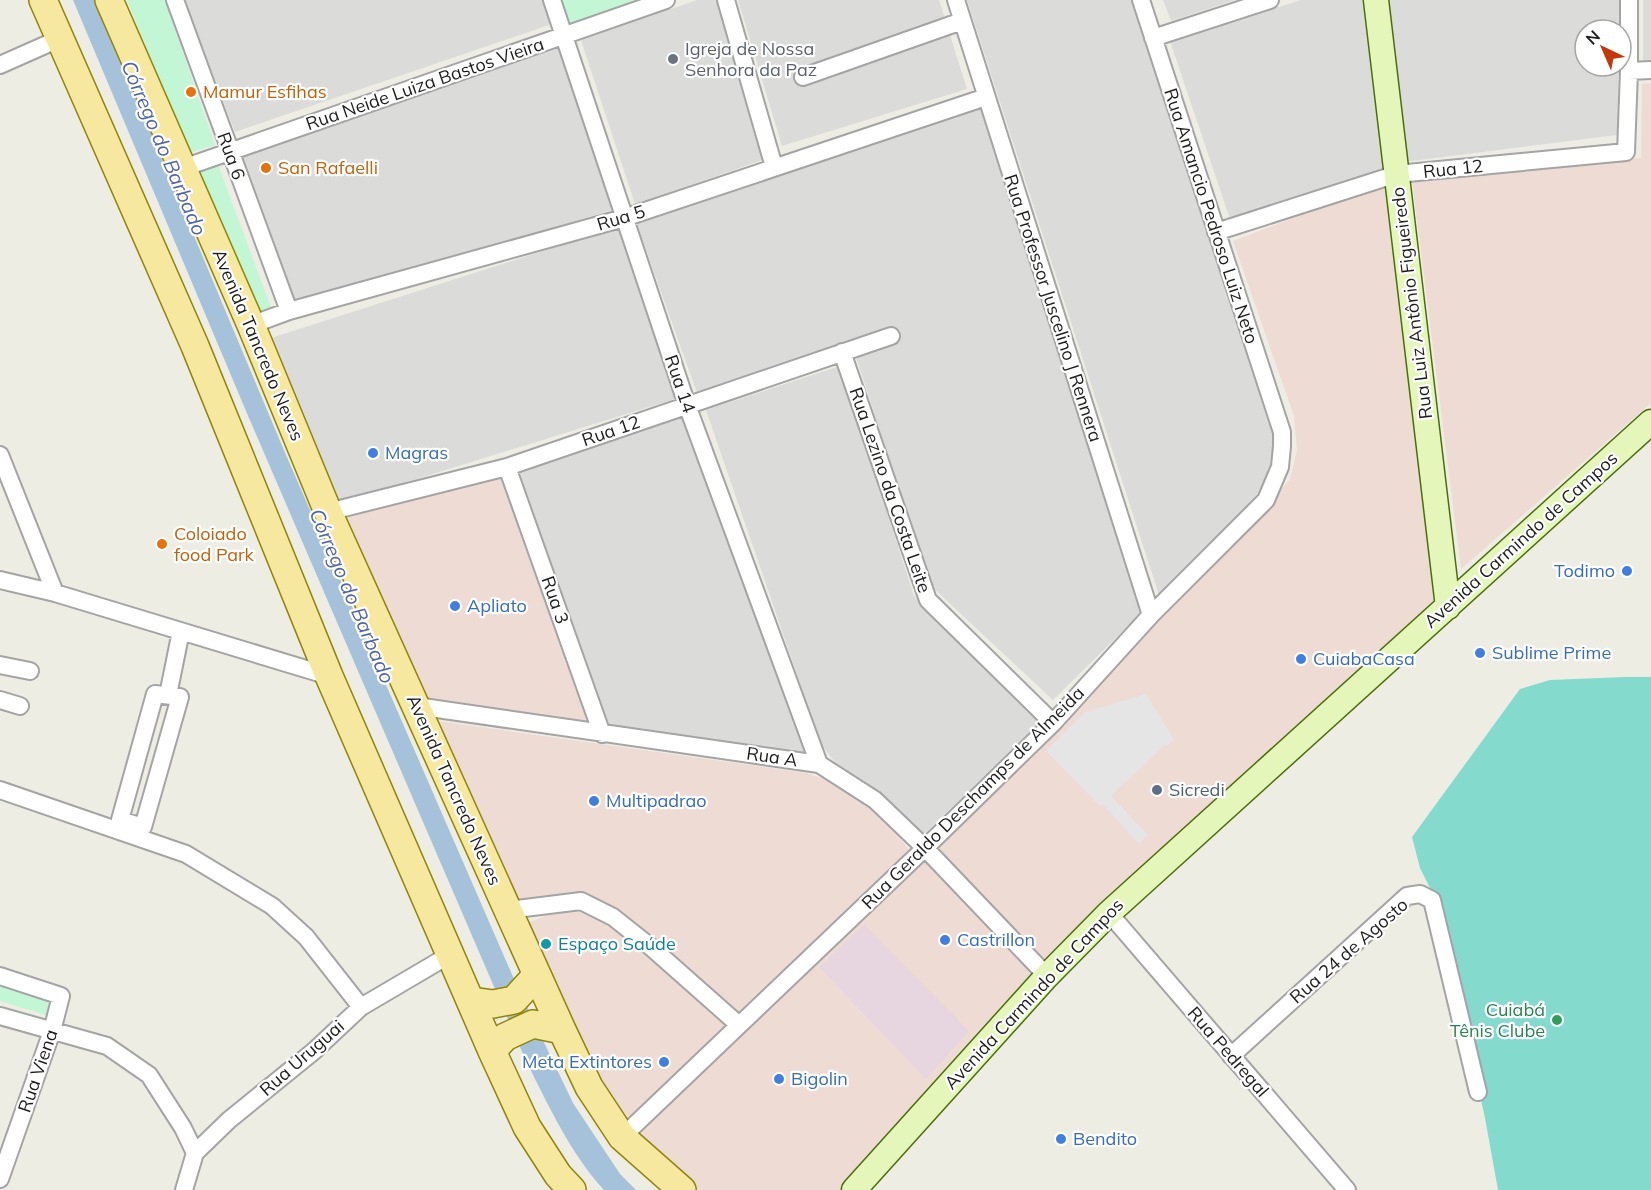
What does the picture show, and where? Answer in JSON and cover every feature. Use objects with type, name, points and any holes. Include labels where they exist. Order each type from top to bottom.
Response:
[{"type":"main road","points":[[43,0],[195,345],[329,676],[451,954],[493,1002],[499,1044],[527,1127],[558,1175],[572,1190]]},
{"type":"main road","name":"Avenida Tancredo Neves","points":[[109,0],[251,325],[328,512],[589,1087],[622,1137],[682,1190]]},
{"type":"main road","name":"Rua Luiz Antônio Figueiredo","points":[[1376,0],[1448,607]]},
{"type":"main road","name":"Avenida Carmindo de Campos","points":[[854,1190],[1047,976],[1108,913],[1651,422]]},
{"type":"main road","points":[[493,1002],[537,975]]},
{"type":"main road","points":[[499,1044],[533,1024],[562,1030]]},
{"type":"street","name":"Rua 6","points":[[175,0],[289,311]]},
{"type":"street","name":"Rua 14","points":[[552,0],[687,405],[819,764]]},
{"type":"street","name":"Rua Neide Luiza Bastos Vieira","points":[[183,168],[666,0]]},
{"type":"street","points":[[726,0],[774,167]]},
{"type":"street","name":"Rua Professor Juscelino J Rennera","points":[[956,0],[1151,615]]},
{"type":"street","name":"Rua Amancio Pedroso Luiz Neto","points":[[1141,0],[1282,432]]},
{"type":"street","points":[[1153,38],[1270,0]]},
{"type":"street","points":[[1629,0],[1629,18]]},
{"type":"street","points":[[803,76],[962,21]]},
{"type":"street","points":[[0,64],[61,39]]},
{"type":"street","points":[[1633,71],[1651,70]]},
{"type":"street","name":"Rua 12","points":[[1216,232],[1397,174],[1626,152],[1629,78]]},
{"type":"street","name":"Rua 5","points":[[251,325],[289,311],[624,218],[986,97]]},
{"type":"street","name":"Rua 12","points":[[328,512],[507,467],[891,336]]},
{"type":"street","name":"Rua Lezino da Costa Leite","points":[[842,352],[928,600],[1053,723]]},
{"type":"street","name":"Rua Geraldo Deschamps de Almeida","points":[[622,1137],[1053,723],[1151,615],[1266,500],[1280,467],[1282,432]]},
{"type":"street","points":[[0,455],[55,593]]},
{"type":"street","name":"Rua 3","points":[[507,467],[602,734]]},
{"type":"street","points":[[0,580],[55,593],[329,676]]},
{"type":"street","points":[[168,695],[181,631]]},
{"type":"street","points":[[0,665],[30,672]]},
{"type":"street","points":[[155,694],[168,695],[180,697],[143,827],[120,820],[155,694]]},
{"type":"street","points":[[0,700],[20,706]]},
{"type":"street","name":"Rua A","points":[[416,706],[819,764],[875,800],[925,848],[1047,976]]},
{"type":"street","points":[[0,790],[186,854],[196,860],[272,906],[306,937],[361,1007]]},
{"type":"street","name":"Rua 24 de Agosto","points":[[1231,1056],[1407,896],[1420,894],[1432,900],[1478,1092]]},
{"type":"street","points":[[508,910],[581,901],[613,917],[739,1024]]},
{"type":"street","name":"Rua Pedregal","points":[[1108,913],[1347,1190]]},
{"type":"street","name":"Rua Uruguai","points":[[183,1190],[195,1153],[229,1120],[314,1051],[361,1007],[451,954]]},
{"type":"street","name":"Rua Viena","points":[[0,976],[61,996],[52,1031],[0,1179]]},
{"type":"street","points":[[0,1016],[107,1046],[148,1075],[183,1128],[195,1153]]},
{"type":"shaded area","points":[[73,0],[95,0],[283,448],[517,986],[573,1103],[620,1174],[636,1190],[604,1190],[592,1176],[570,1145],[526,1061],[246,411]]},
{"type":"shaded area","points":[[184,0],[546,0],[555,23],[235,132]]},
{"type":"shaded area","points":[[697,0],[716,0],[763,160],[635,204],[581,40]]},
{"type":"shaded area","points":[[738,0],[939,0],[967,89],[782,146]]},
{"type":"shaded area","points":[[967,0],[1134,0],[1275,427],[1277,454],[1269,477],[1251,503],[1159,595]]},
{"type":"shaded area","points":[[1163,0],[1235,0],[1171,21]]},
{"type":"shaded area","points":[[1301,0],[1369,0],[1389,170],[1230,219],[1170,41]]},
{"type":"shaded area","points":[[1388,0],[1620,0],[1619,18],[1573,18],[1573,78],[1619,78],[1617,135],[1404,162]]},
{"type":"shaded area","points":[[1643,0],[1651,0],[1651,65],[1643,65]]},
{"type":"shaded area","points":[[560,46],[613,210],[292,304],[241,158]]},
{"type":"shaded area","points":[[1651,83],[1651,403],[1461,569],[1412,181],[1641,158],[1642,84]]},
{"type":"shaded area","points":[[981,105],[1036,286],[1144,610],[1053,700],[930,585],[853,348],[697,393],[635,219]]},
{"type":"shaded area","points":[[1392,181],[1442,602],[1048,964],[935,848],[1265,509],[1290,479],[1297,450],[1294,416],[1233,241]]},
{"type":"shaded area","points":[[621,226],[678,398],[336,504],[268,339]]},
{"type":"shaded area","points":[[840,366],[914,596],[1041,721],[922,836],[841,770],[821,744],[706,410]]},
{"type":"shaded area","points":[[685,416],[807,757],[607,727],[516,469]]},
{"type":"shaded area","points":[[502,474],[591,726],[422,701],[341,520]]},
{"type":"shaded area","name":"Cuiabá Tênis Clube","points":[[1651,677],[1651,1190],[1498,1190],[1485,1118],[1442,922],[1434,896],[1420,868],[1412,837],[1520,689],[1550,680]]},
{"type":"shaded area","points":[[1146,694],[1174,739],[1111,796],[1148,835],[1139,844],[1102,804],[1100,806],[1046,751],[1085,712]]},
{"type":"shaded area","points":[[431,720],[806,773],[839,784],[880,814],[911,852],[736,1014],[605,903],[579,892],[514,902]]},
{"type":"shaded area","points":[[926,861],[1037,978],[846,1190],[698,1190],[634,1138]]},
{"type":"shaded area","points":[[577,911],[610,926],[727,1024],[623,1124],[592,1077],[523,925],[552,913]]},
{"type":"shaded area","points":[[864,925],[969,1031],[926,1079],[819,967]]},
{"type":"green space","points":[[127,0],[165,0],[215,145],[189,153]]},
{"type":"green space","points":[[555,0],[652,0],[565,30]]},
{"type":"green space","points":[[217,162],[272,310],[254,315],[189,170]]},
{"type":"green space","points":[[0,979],[53,997],[49,1016],[0,1001]]},
{"type":"place","name":"Igreja de Nossa Senhora da Paz","points":[[673,59]]},
{"type":"place","name":"Mamur Esfihas","points":[[191,92]]},
{"type":"place","name":"San Rafaelli","points":[[266,168]]},
{"type":"place","name":"Magras","points":[[373,453]]},
{"type":"place","name":"Coloiado food Park","points":[[162,544]]},
{"type":"place","name":"Todimo","points":[[1627,571]]},
{"type":"place","name":"Apliato","points":[[455,606]]},
{"type":"place","name":"Sublime Prime","points":[[1480,653]]},
{"type":"place","name":"CuiabaCasa","points":[[1301,659]]},
{"type":"place","name":"Sicredi","points":[[1157,790]]},
{"type":"place","name":"Multipadrao","points":[[594,801]]},
{"type":"place","name":"Castrillon","points":[[945,940]]},
{"type":"place","name":"Espaço Saúde","points":[[546,944]]},
{"type":"place","name":"Cuiabá Tênis Clube","points":[[1557,1020]]},
{"type":"place","name":"Meta Extintores","points":[[664,1062]]},
{"type":"place","name":"Bigolin","points":[[779,1079]]},
{"type":"place","name":"Bendito","points":[[1061,1139]]},
{"type":"water label","name":"Córrego do Barbado","points":[[164,148]]},
{"type":"water label","name":"Córrego do Barbado","points":[[352,596]]}]
